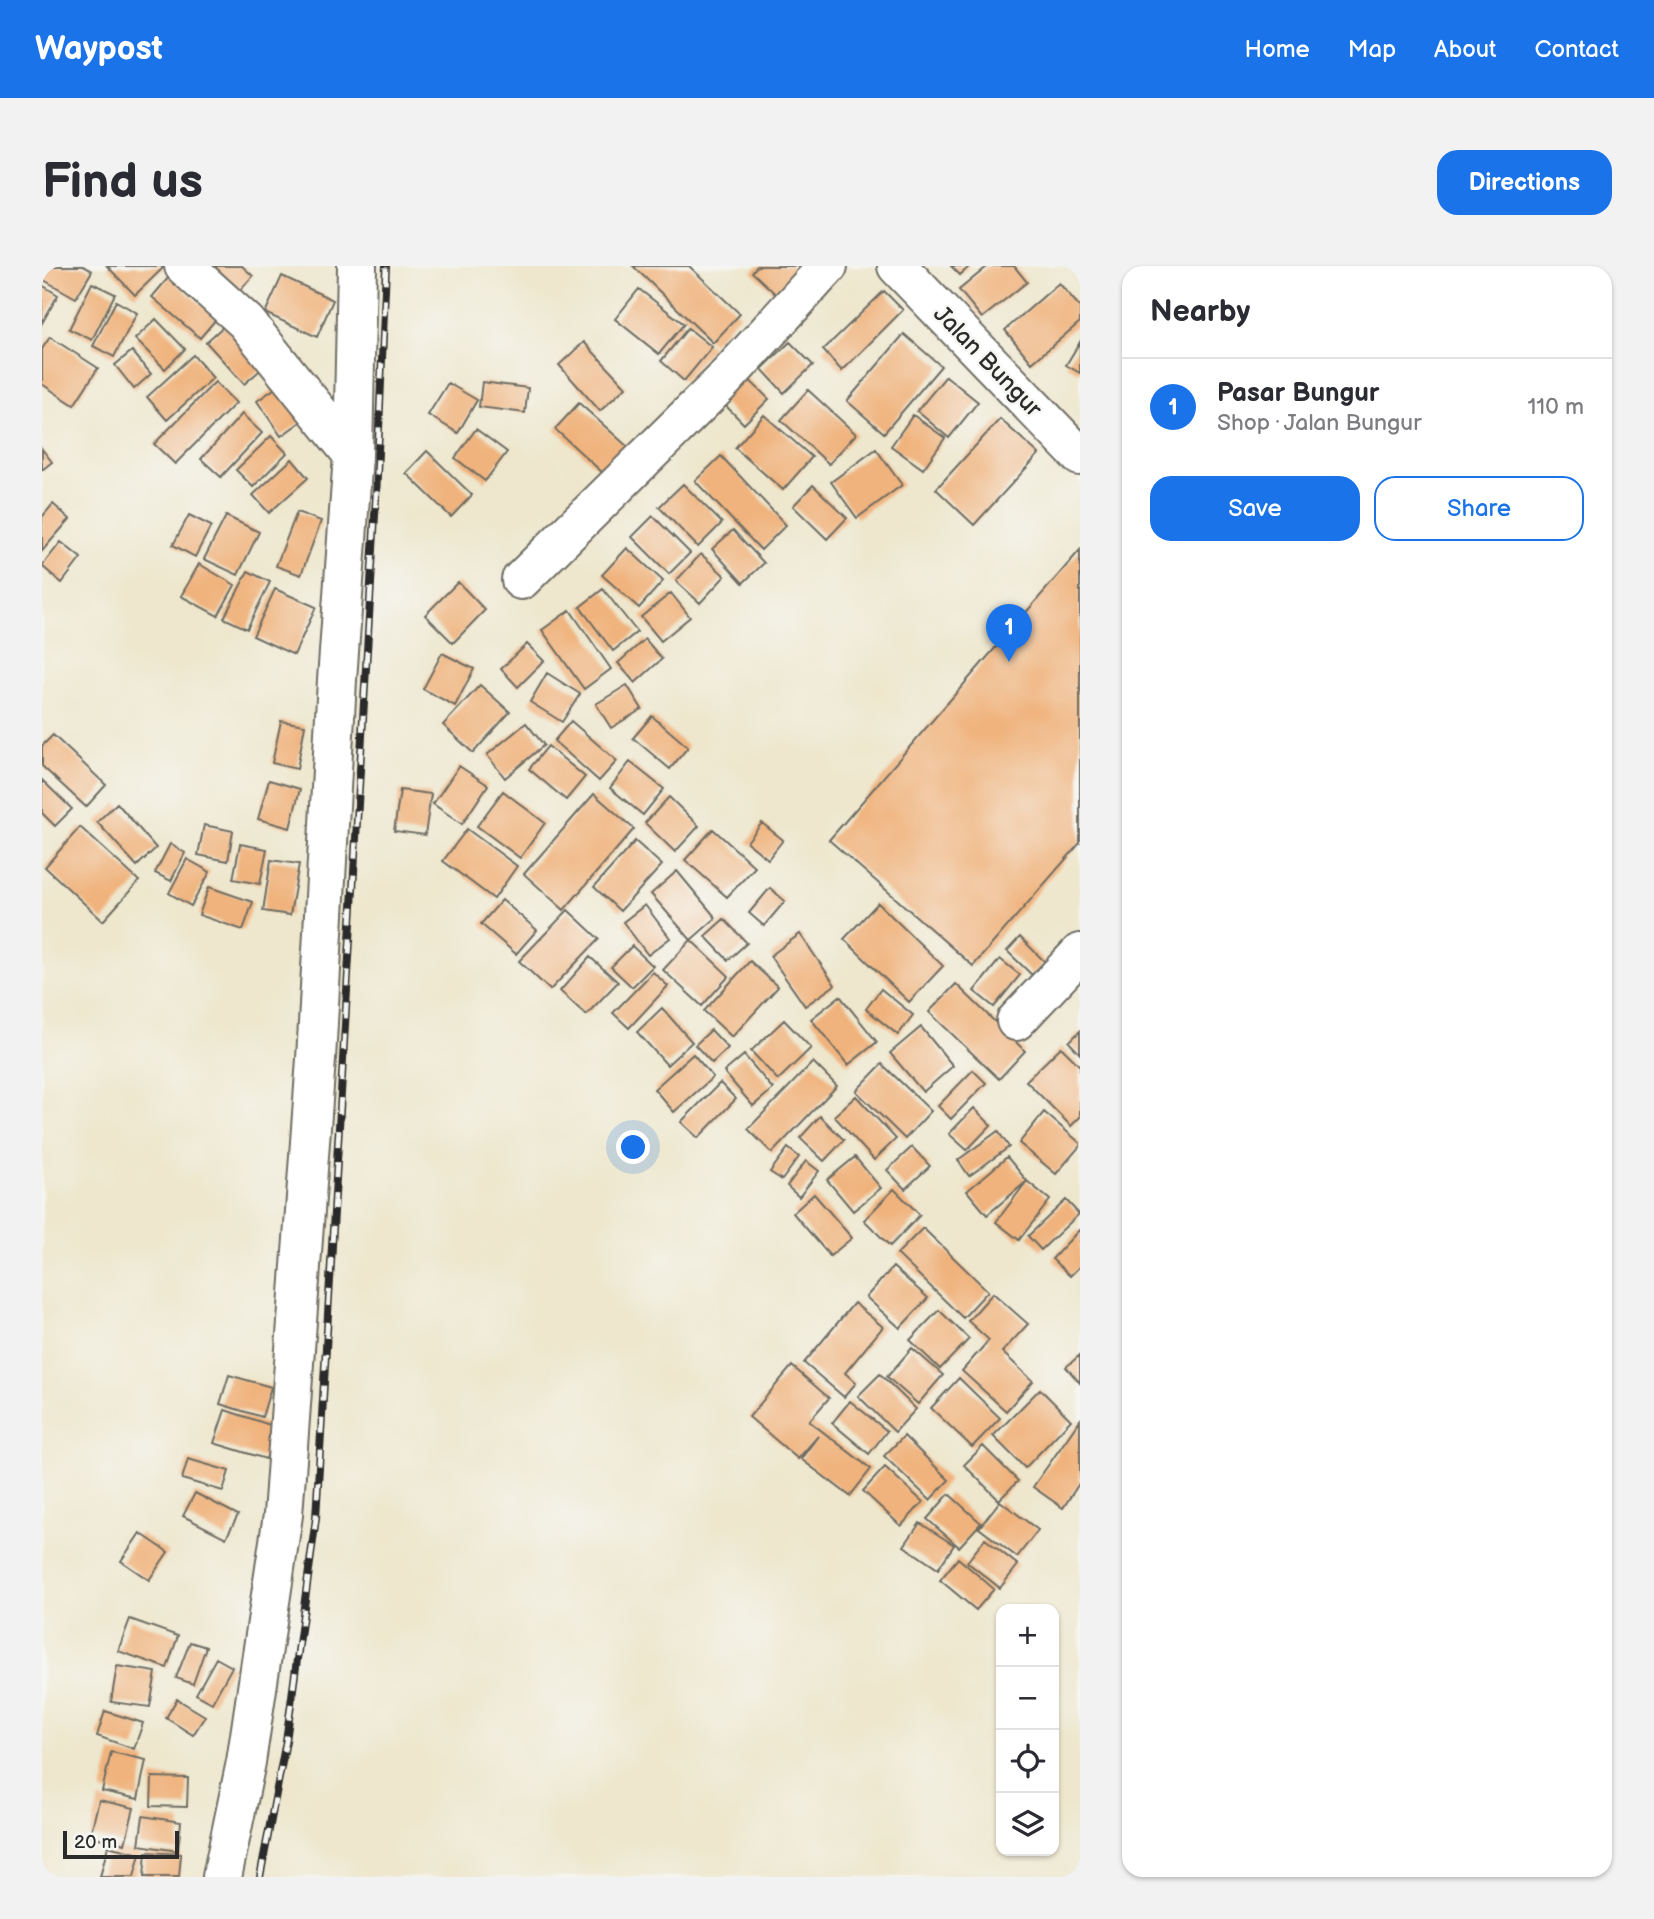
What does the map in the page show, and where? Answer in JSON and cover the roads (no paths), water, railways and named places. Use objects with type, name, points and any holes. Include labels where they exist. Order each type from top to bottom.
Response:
[{"type":"street","points":[[184,266],[246,322],[354,455]]},
{"type":"street","points":[[222,1877],[246,1762],[283,1515],[316,1073],[337,694],[354,455],[357,266]]},
{"type":"street","points":[[522,580],[723,381],[828,266]]},
{"type":"street","name":"Jalan Bungur","points":[[897,266],[973,348],[1080,456]]},
{"type":"street","points":[[1016,1021],[1080,953]]},
{"type":"railway","points":[[260,1877],[286,1741],[316,1518],[376,498],[386,266]]},
{"type":"place","name":"Pasar Bungur","points":[[1009,662]]}]
